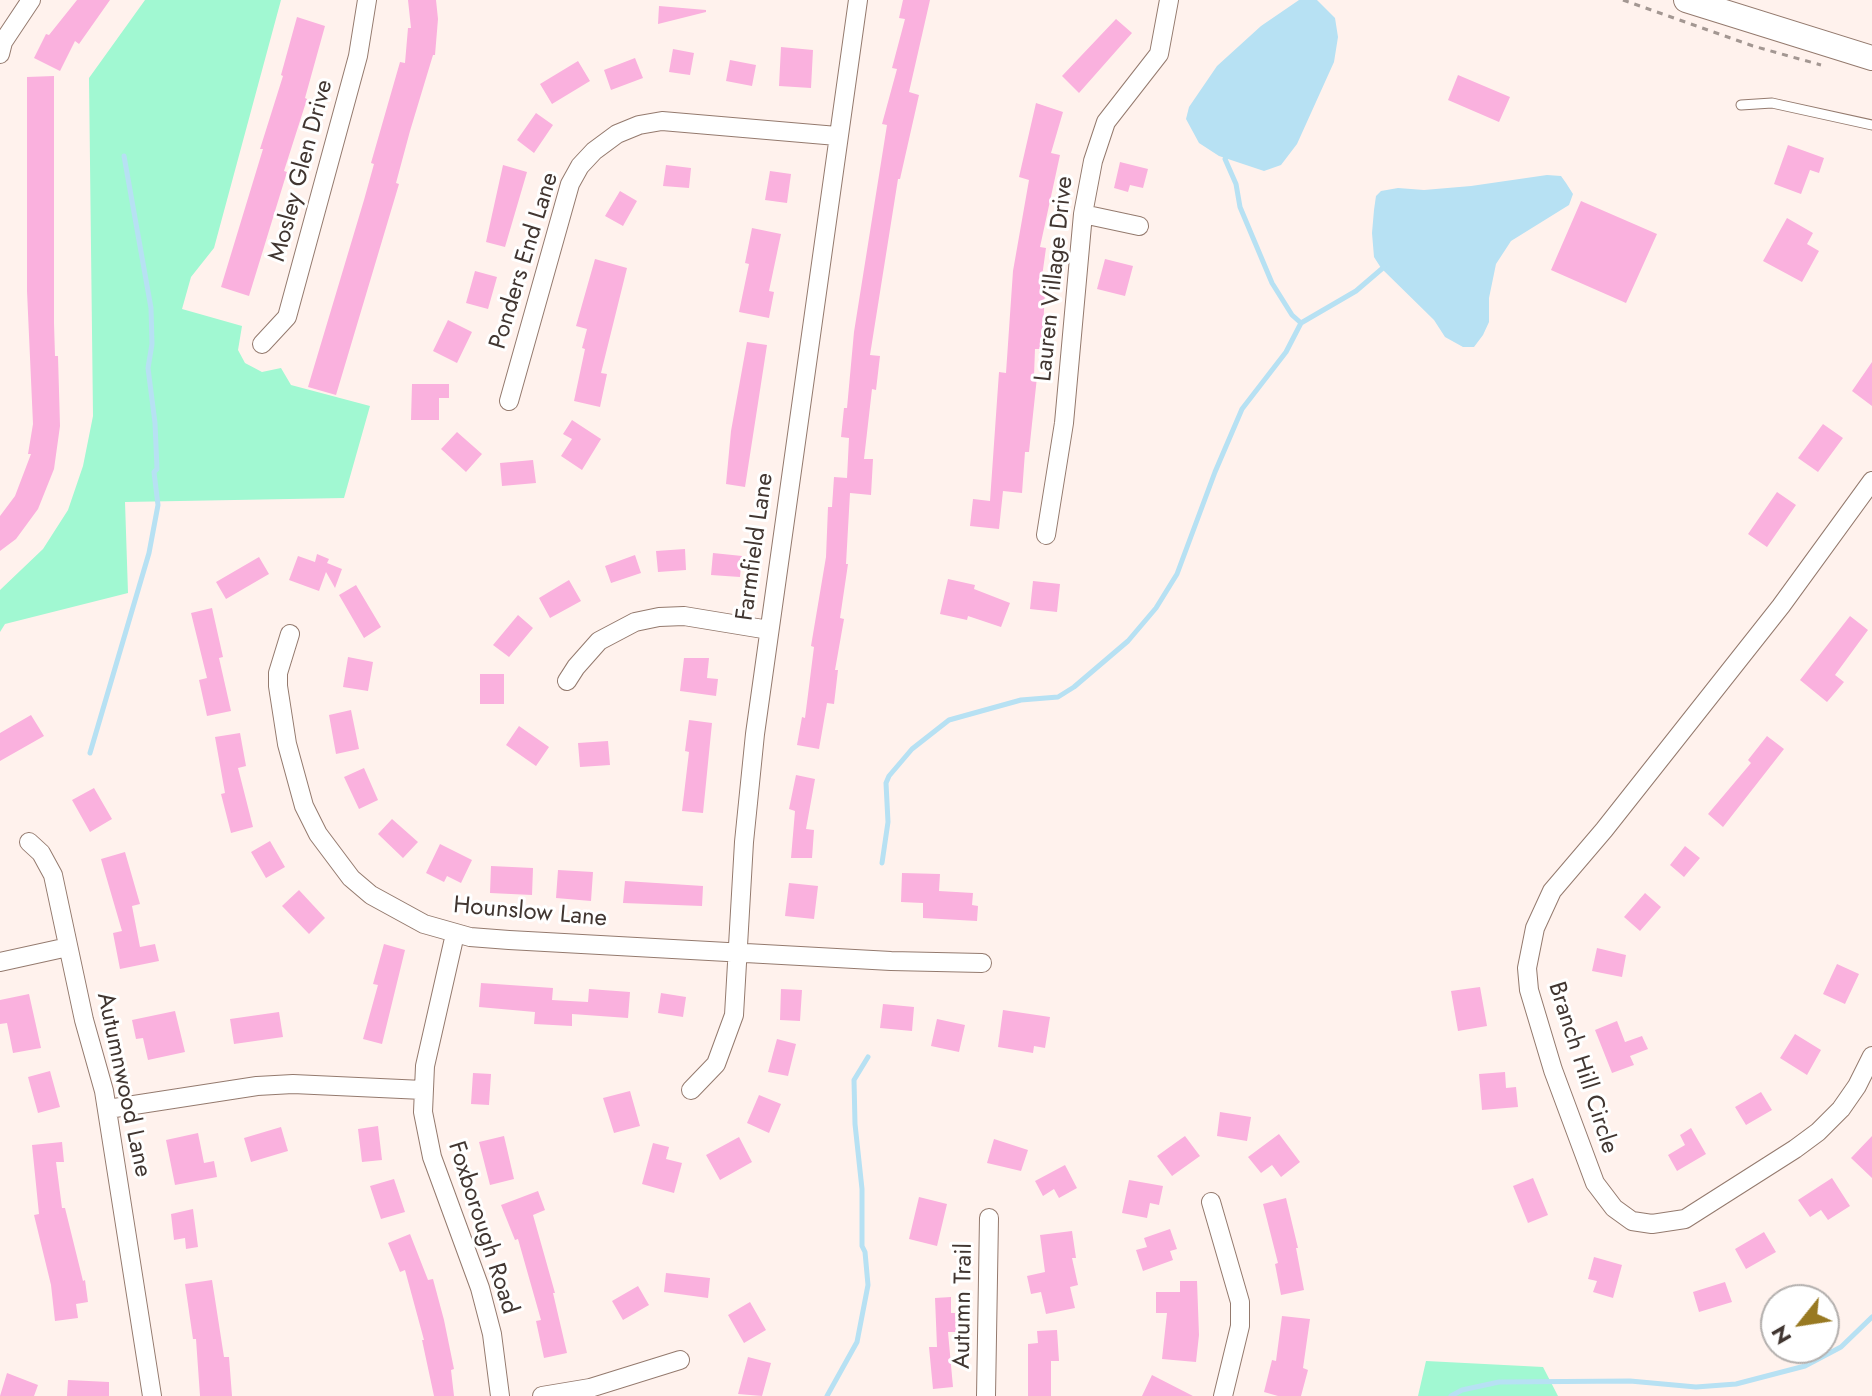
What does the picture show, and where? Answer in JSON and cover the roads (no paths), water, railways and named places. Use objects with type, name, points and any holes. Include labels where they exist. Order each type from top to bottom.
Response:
[{"type":"street","points":[[0,54],[3,42],[31,0]]},
{"type":"street","name":"Mosley Glen Drive","points":[[262,344],[287,317],[358,56],[367,0]]},
{"type":"street","name":"Farmfield Lane","points":[[691,1090],[716,1064],[731,1029],[737,992],[748,796],[858,0]]},
{"type":"street","name":"Lauren Village Drive","points":[[1046,535],[1064,423],[1083,214],[1093,161],[1106,122],[1159,54],[1169,0]]},
{"type":"street","points":[[1686,0],[1872,58]]},
{"type":"street","name":"Ponders End Lane","points":[[509,401],[570,184],[580,166],[594,151],[617,134],[639,125],[662,121],[837,136]]},
{"type":"street","points":[[1083,214],[1139,226]]},
{"type":"street","name":"Branch Hill Circle","points":[[1872,481],[1781,606],[1552,891],[1535,928],[1527,968],[1529,990],[1553,1070],[1595,1183],[1614,1208],[1632,1221],[1652,1224],[1685,1219],[1795,1149],[1841,1109],[1872,1056]]},
{"type":"street","points":[[567,681],[591,649],[616,630],[635,622],[684,616],[769,630]]},
{"type":"street","name":"Hounslow Lane","points":[[290,634],[278,673],[278,686],[297,789],[318,834],[351,878],[371,895],[424,924],[455,934],[509,940],[982,963]]},
{"type":"street","name":"Autumnwood Lane","points":[[29,842],[50,867],[84,1020],[108,1109],[152,1396]]},
{"type":"street","name":"Foxborough Road","points":[[455,934],[425,1066],[423,1090],[428,1142],[480,1288],[492,1334],[500,1396]]},
{"type":"street","points":[[0,962],[68,947]]},
{"type":"street","points":[[108,1109],[257,1086],[293,1084],[423,1090]]},
{"type":"street","points":[[1211,1202],[1240,1302],[1240,1326],[1223,1396]]},
{"type":"street","name":"Autumn Trail","points":[[986,1396],[989,1218]]},
{"type":"street","points":[[542,1396],[590,1388],[680,1360]]},
{"type":"lane","points":[[1741,105],[1772,103],[1872,125]]},
{"type":"water","points":[[1299,0],[1317,0],[1335,18],[1338,37],[1334,62],[1297,144],[1281,165],[1264,171],[1219,156],[1199,143],[1186,119],[1189,107],[1217,66],[1261,26]]},
{"type":"water","points":[[1547,175],[1561,176],[1573,194],[1569,205],[1511,241],[1496,264],[1489,298],[1489,322],[1474,347],[1463,347],[1445,337],[1434,320],[1381,268],[1374,257],[1374,210],[1376,196],[1381,191],[1471,186]]},
{"type":"waterway","points":[[90,753],[149,553],[158,505],[154,472],[157,469],[155,423],[148,368],[152,344],[151,308],[124,156]]},
{"type":"waterway","points":[[1227,156],[1225,159],[1236,184],[1240,207],[1272,283],[1292,315],[1301,323]]},
{"type":"waterway","points":[[882,863],[888,822],[886,783],[889,776],[912,749],[949,720],[1021,700],[1058,697],[1128,641],[1156,608],[1177,574],[1242,409],[1286,352],[1301,323],[1356,291],[1384,267]]},
{"type":"waterway","points":[[827,1396],[857,1342],[868,1285],[862,1246],[862,1189],[854,1080],[868,1057]]},
{"type":"waterway","points":[[1451,1396],[1462,1390],[1499,1382],[1630,1381],[1696,1387],[1736,1384],[1805,1366],[1841,1347],[1872,1317]]}]
